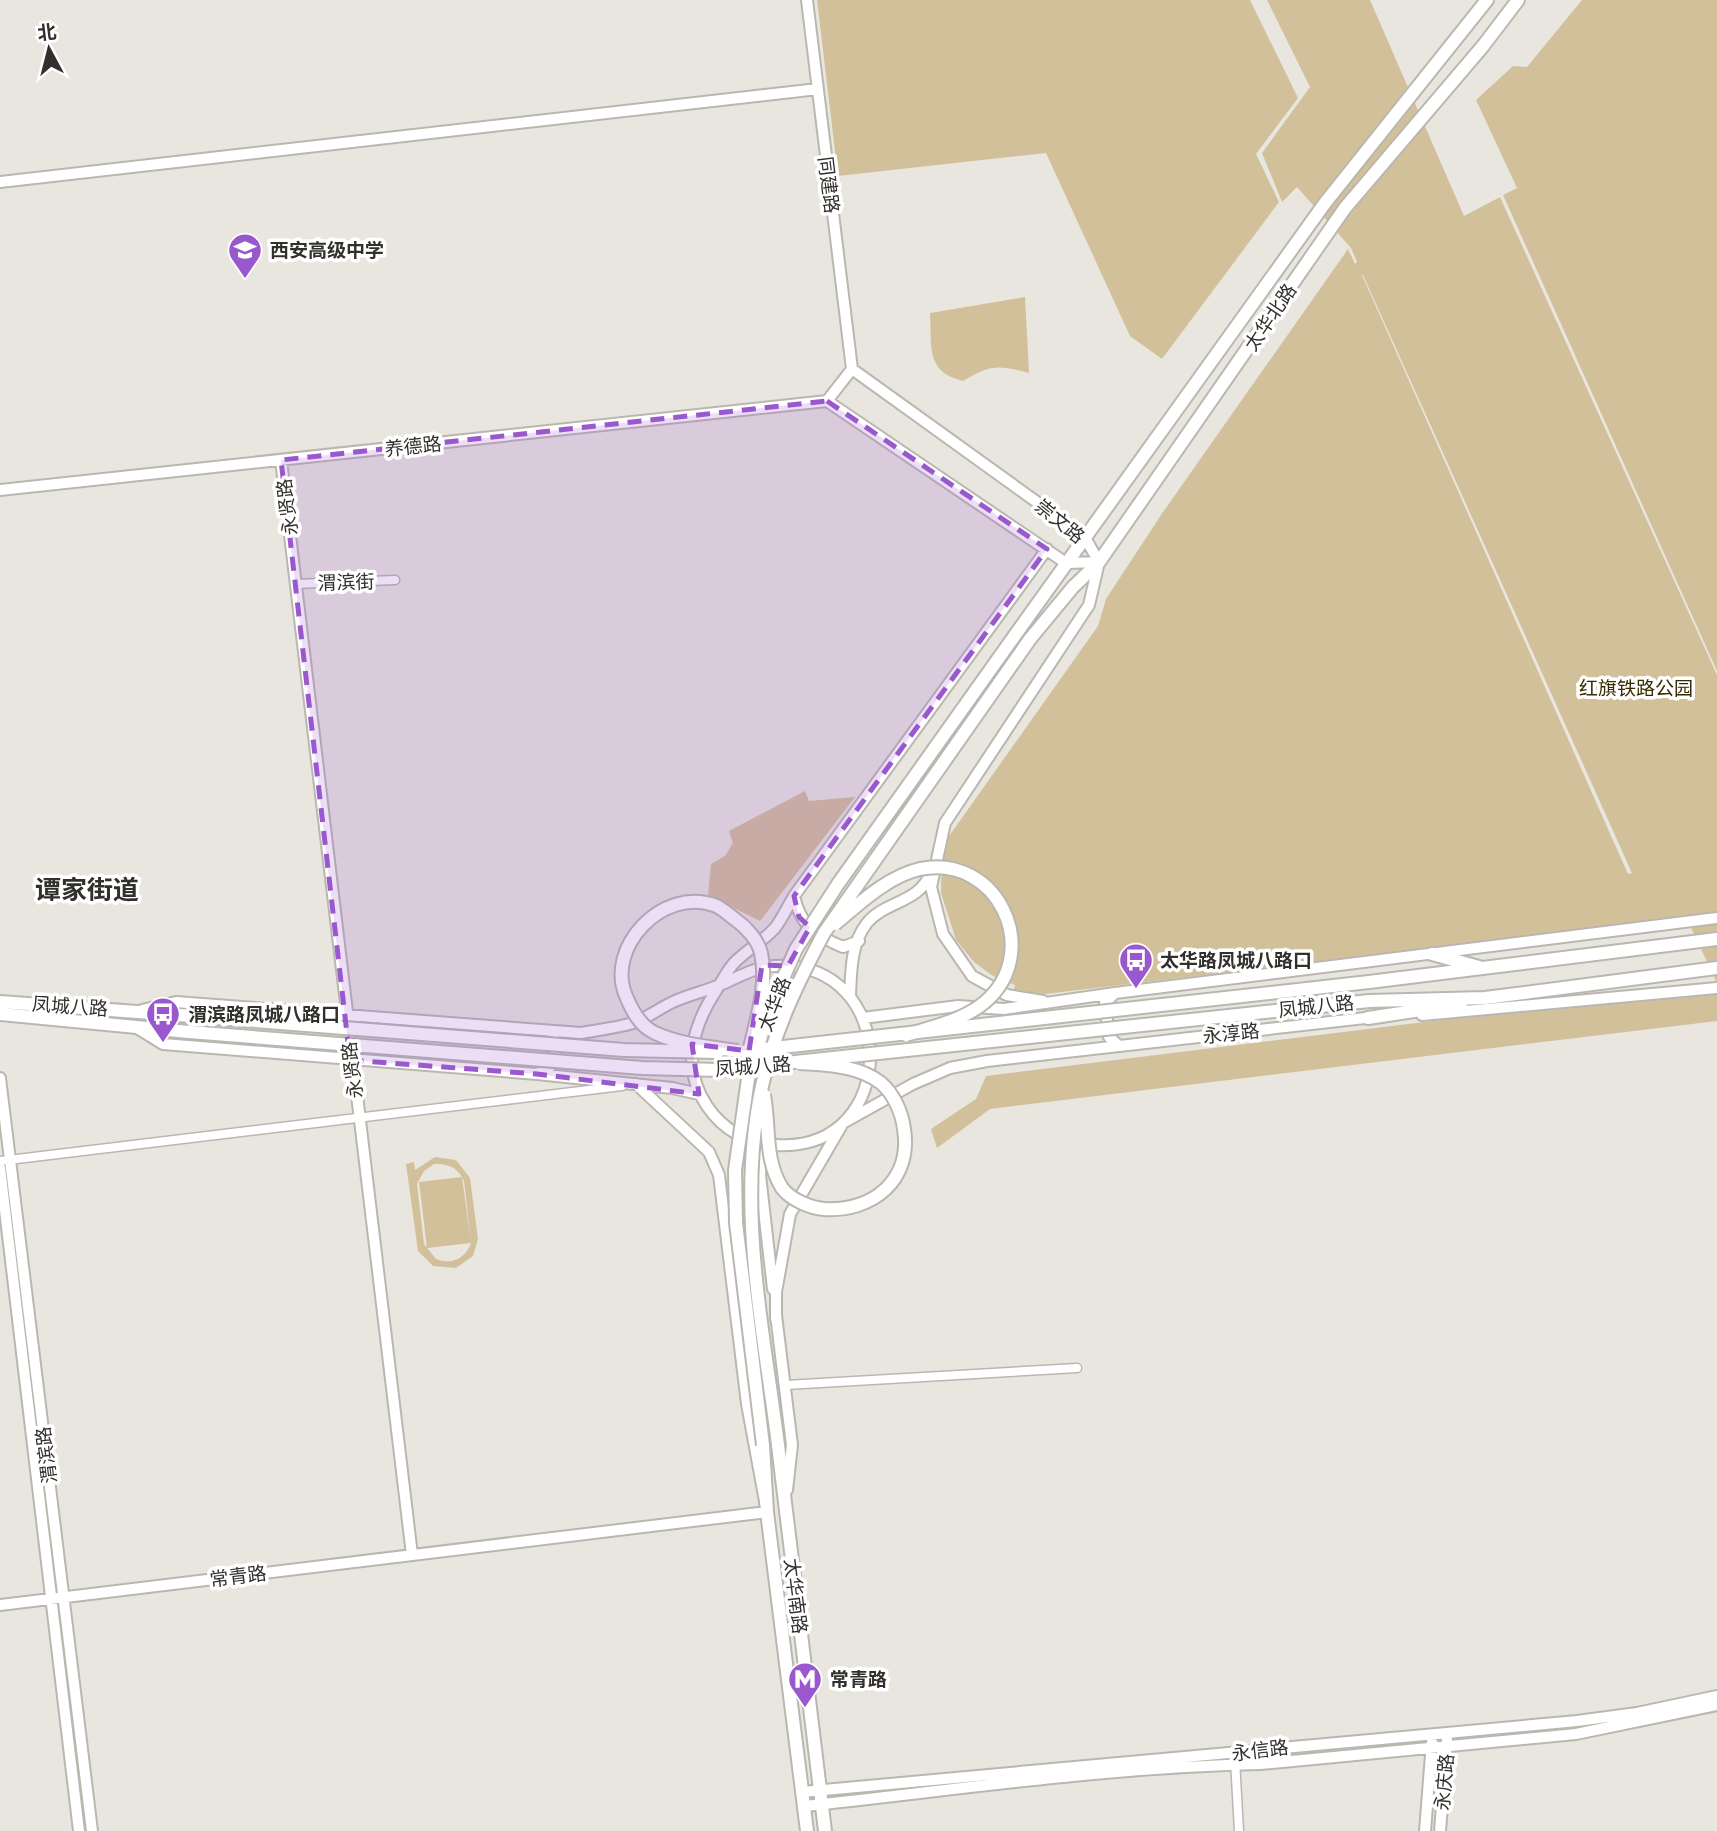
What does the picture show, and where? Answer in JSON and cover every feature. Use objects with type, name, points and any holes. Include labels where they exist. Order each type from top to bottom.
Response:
[{"type":"main road","name":"太华北路","points":[[1018,631],[1325,203],[1487,0]]},
{"type":"main road","name":"太华北路","points":[[1030,639],[1073,587],[1099,562],[1345,208],[1483,46],[1518,0]]},
{"type":"main road","name":"太华路","points":[[763,1445],[736,1223],[735,1170],[743,1107],[769,1010],[796,949],[1018,631]]},
{"type":"main road","name":"太华路","points":[[778,1445],[750,1208],[752,1144],[762,1086],[774,1042],[796,985],[824,933],[1030,639]]},
{"type":"main road","points":[[824,933],[876,891],[919,869],[950,867],[970,874],[993,893],[1009,916],[1014,943],[1003,982],[984,1003],[956,1019],[906,1035]]},
{"type":"main road","points":[[738,1051],[672,1039],[653,1032],[634,1015],[624,993],[621,970],[624,952],[632,937],[646,922],[672,906],[714,904],[746,926],[760,951],[763,983],[742,1081],[743,1107]]},
{"type":"main road","points":[[1432,954],[1483,968],[1717,939]]},
{"type":"main road","name":"凤城八路","points":[[0,1002],[624,1050],[738,1051],[906,1035],[1483,968]]},
{"type":"main road","points":[[1368,1018],[1441,1009],[1485,998],[1717,968]]},
{"type":"main road","name":"凤城八路","points":[[0,1014],[642,1068],[720,1070],[1369,1001],[1485,998]]},
{"type":"main road","points":[[762,1086],[768,1121],[769,1161],[784,1191],[812,1208],[834,1209],[857,1206],[883,1193],[900,1171],[907,1147],[902,1116],[892,1096],[881,1083],[862,1073],[839,1066],[799,1063]]},
{"type":"main road","name":"太华南路","points":[[763,1445],[767,1512],[807,1831]]},
{"type":"main road","name":"太华南路","points":[[778,1445],[825,1831]]},
{"type":"street","name":"同建路","points":[[807,0],[852,369]]},
{"type":"street","points":[[0,182],[818,89]]},
{"type":"street","points":[[827,401],[852,369]]},
{"type":"street","name":"崇文路","points":[[827,401],[1066,563],[1099,562],[1084,536],[852,369]]},
{"type":"street","name":"养德路","points":[[0,490],[827,401]]},
{"type":"street","name":"永贤路","points":[[281,460],[350,1060],[412,1555]]},
{"type":"street","points":[[843,1123],[810,1141],[791,1146],[762,1144],[736,1135],[714,1117],[699,1094],[691,1066],[692,1038],[702,1011],[733,964],[775,927],[794,896],[1047,550]]},
{"type":"street","points":[[1059,1003],[1007,995],[972,976],[943,934],[931,887],[944,823],[1089,606],[1099,562]]},
{"type":"street","name":"渭滨街","points":[[296,584],[395,580]]},
{"type":"street","points":[[850,996],[853,953],[868,922],[890,907],[912,898],[928,880],[939,852]]},
{"type":"street","points":[[794,896],[799,917],[825,939],[843,947],[859,941]]},
{"type":"street","points":[[863,1018],[958,1006],[1004,1009],[1059,1003],[1115,992],[1717,918]]},
{"type":"street","points":[[719,985],[772,965],[801,967],[828,978],[850,996],[863,1018],[872,1048],[870,1075],[860,1101],[843,1123],[790,1214],[776,1292],[776,1319]]},
{"type":"street","name":"凤城八路","points":[[139,1011],[176,1002],[581,1033],[634,1023],[675,1001],[719,985]]},
{"type":"street","name":"永淳路","points":[[843,1123],[913,1084],[950,1068],[1119,1045],[1368,1018],[1490,1011],[1717,988]]},
{"type":"street","points":[[1115,992],[1105,1003],[1109,1037],[1119,1045]]},
{"type":"street","name":"凤城八路","points":[[134,1026],[163,1044],[537,1074],[636,1084],[699,1094]]},
{"type":"street","points":[[537,1074],[551,1066],[555,1051],[551,1031]]},
{"type":"street","name":"渭滨路","points":[[0,1078],[5,1161],[64,1597],[92,1831]]},
{"type":"street","points":[[5,1161],[636,1084],[709,1152],[719,1175],[747,1404],[767,1512]]},
{"type":"street","points":[[762,1144],[760,1175],[792,1445],[785,1510]]},
{"type":"street","name":"渭滨路","points":[[0,1168],[79,1831]]},
{"type":"street","points":[[786,1385],[1077,1368]]},
{"type":"street","name":"常青路","points":[[0,1605],[767,1512]]},
{"type":"street","name":"永信路","points":[[1447,1740],[1593,1719],[1717,1696]]},
{"type":"street","name":"永信路","points":[[804,1806],[1235,1759],[1432,1741],[1576,1734],[1717,1704]]},
{"type":"street","name":"永庆路","points":[[1440,1831],[1447,1740]]},
{"type":"street","name":"永庆路","points":[[1425,1831],[1432,1741]]},
{"type":"street","points":[[1235,1759],[1239,1831]]},
{"type":"street","name":"永信路","points":[[802,1792],[1235,1759]]},
{"type":"highlighted area","points":[[827,401],[1047,549],[794,896],[799,917],[810,927],[788,966],[762,965],[749,1051],[692,1044],[699,1094],[537,1074],[350,1060],[281,460]]},
{"type":"green space","points":[[817,0],[1250,0],[1298,98],[1256,154],[1279,202],[1162,359],[1130,336],[1046,153],[838,176]]},
{"type":"green space","name":"红旗铁路公园","points":[[1267,0],[1370,0],[1464,216],[1500,197],[1717,675],[1717,983],[1686,917],[1012,998],[1015,985],[993,976],[974,962],[956,940],[941,893],[942,846],[1098,626],[1106,599],[1161,515],[1348,249],[1355,264],[1357,262],[1351,248],[1297,187],[1282,202],[1262,153],[1310,87]],"holes":[[[1363,275],[1632,873],[1628,874]]]},
{"type":"green space","points":[[1582,0],[1717,0],[1717,671],[1503,195],[1517,188],[1476,100],[1513,66],[1527,67]]},
{"type":"green space","points":[[1025,297],[1029,373],[1010,368],[995,368],[981,371],[963,381],[951,377],[936,364],[931,347],[930,313]]},
{"type":"green space","points":[[805,791],[809,801],[855,797],[760,921],[708,895],[711,864],[725,856],[733,843],[729,831]]},
{"type":"green space","points":[[1717,986],[1717,1021],[990,1109],[937,1148],[931,1129],[976,1099],[986,1076]]},
{"type":"green space","points":[[435,1157],[456,1160],[470,1178],[478,1239],[473,1256],[456,1268],[433,1266],[418,1251],[406,1164],[414,1162],[415,1170]],"holes":[[[434,1164],[444,1164],[456,1170],[462,1176],[464,1181],[471,1242],[462,1177],[419,1182],[427,1248],[424,1244],[417,1184],[424,1171]],[[471,1243],[462,1257],[453,1261],[436,1259],[427,1248]]]},
{"type":"place","name":"西安高级中学","points":[[245,280]]},
{"type":"place","name":"太华路凤城八路口","points":[[1136,990]]},
{"type":"place","name":"渭滨路凤城八路口","points":[[163,1044]]},
{"type":"place","name":"常青路","points":[[805,1709]]},
{"type":"district","name":"谭家街道","points":[[87,890]]}]
